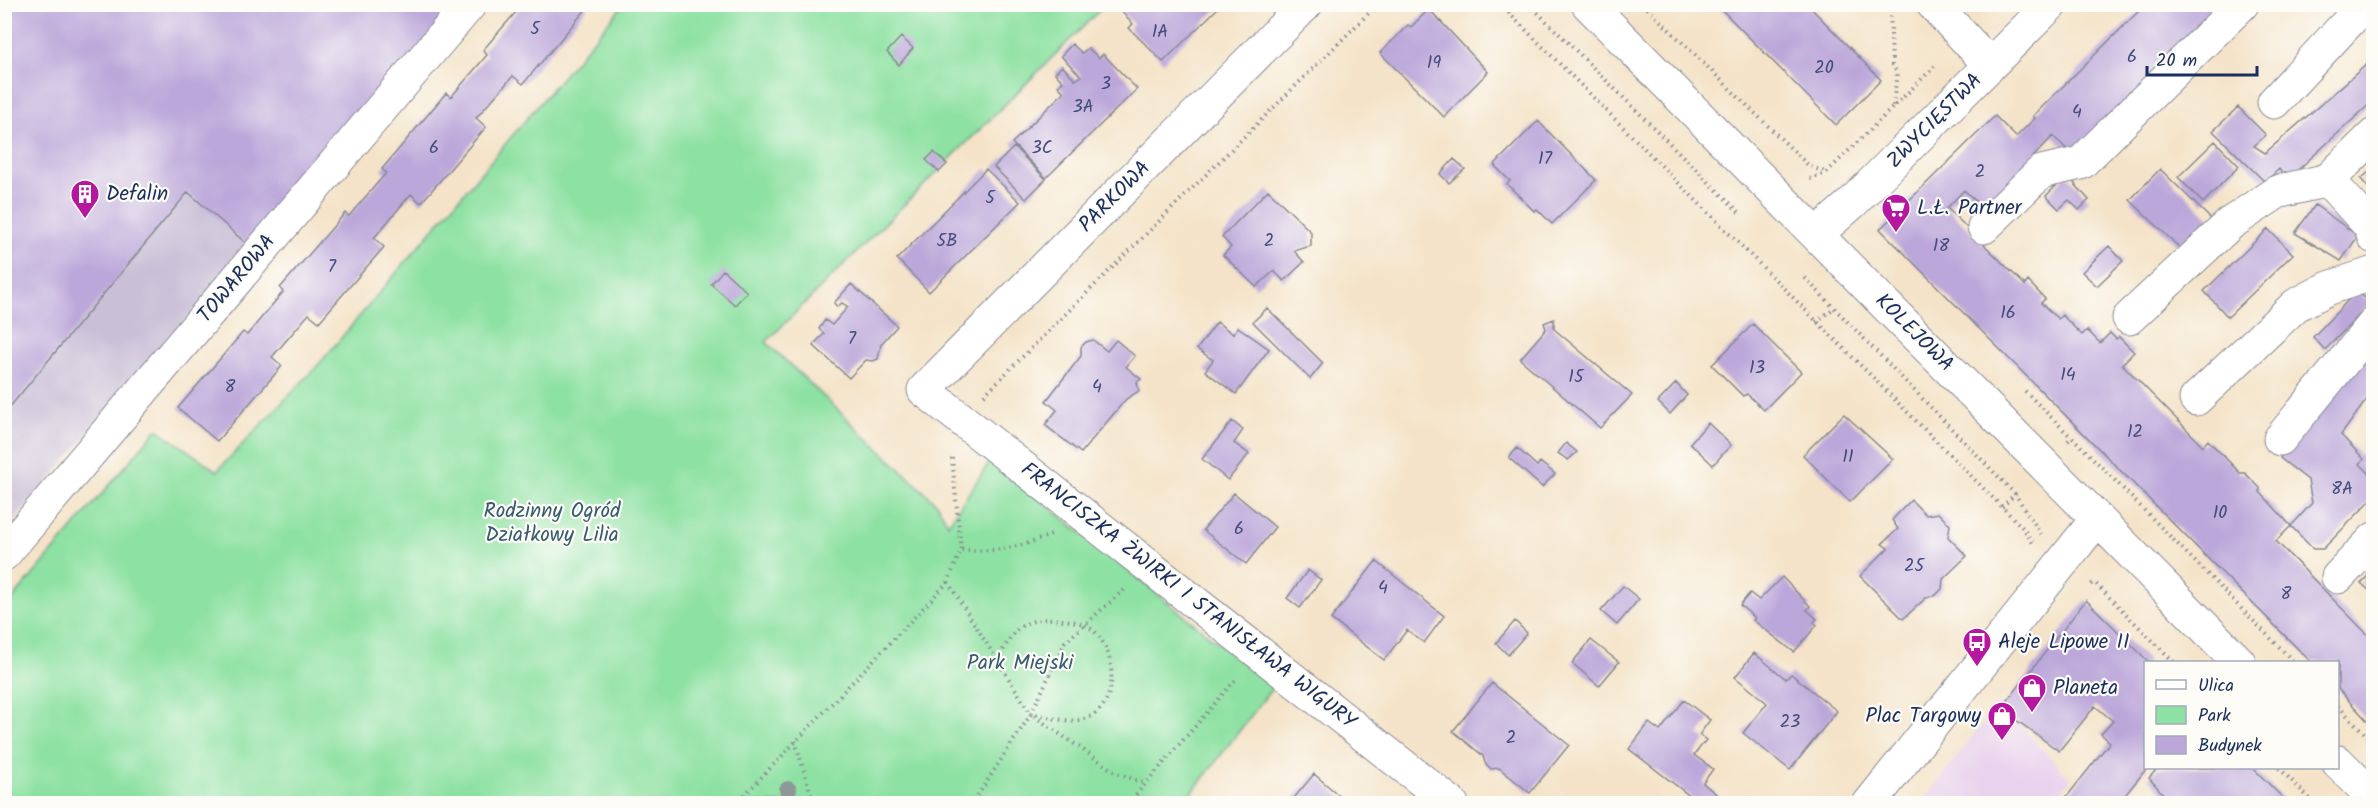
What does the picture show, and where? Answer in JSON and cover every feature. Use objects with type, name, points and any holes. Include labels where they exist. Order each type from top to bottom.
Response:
[{"type":"street","name":"TOWAROWA","points":[[4,554],[470,4]]},
{"type":"street","name":"PARKOWA","points":[[935,398],[1306,4]]},
{"type":"street","name":"KOLEJOWA","points":[[1588,4],[2237,661]]},
{"type":"street","points":[[1933,4],[1990,65]]},
{"type":"street","name":"ZWYCIĘSTWA","points":[[1817,234],[1852,203],[2051,4]]},
{"type":"street","points":[[1984,227],[2041,172],[2081,163],[2242,4]]},
{"type":"street","points":[[2274,102],[2365,4]]},
{"type":"street","points":[[2129,318],[2231,223],[2277,192],[2328,180],[2373,135]]},
{"type":"street","points":[[2328,180],[2370,226],[2373,237]]},
{"type":"street","points":[[2196,399],[2296,305],[2330,288],[2373,273]]},
{"type":"street","points":[[2280,439],[2373,324]]},
{"type":"street","name":"FRANCISZKA ŻWIRKI I STANISŁAWA WIGURY","points":[[935,398],[1452,804]]},
{"type":"street","points":[[1869,804],[2097,519]]},
{"type":"street","points":[[2338,577],[2373,539]]},
{"type":"street","points":[[2339,764],[2372,796]]},
{"type":"path","points":[[980,399],[1378,4]]},
{"type":"path","points":[[1500,4],[2031,537],[2034,545],[2029,552]]},
{"type":"path","points":[[1529,4],[1750,222]]},
{"type":"path","points":[[1643,4],[1809,166],[1826,173],[1832,182]]},
{"type":"path","points":[[1890,4],[1892,65],[1897,72],[1893,107]]},
{"type":"path","points":[[1826,173],[1964,37]]},
{"type":"path","points":[[1803,276],[2015,494],[2041,535]]},
{"type":"path","points":[[1816,322],[1834,308],[1842,307]]},
{"type":"path","points":[[736,804],[948,582],[961,549],[935,398]]},
{"type":"path","points":[[2063,446],[2072,437],[2292,661]]},
{"type":"path","points":[[2002,507],[2020,489]]},
{"type":"path","points":[[961,549],[991,551],[1018,548],[1059,532]]},
{"type":"path","points":[[972,804],[1031,714],[1065,642],[1128,588],[1119,580]]},
{"type":"path","points":[[948,582],[1031,714],[1114,772],[1146,784]]},
{"type":"path","points":[[2084,585],[2094,583],[2172,661]]},
{"type":"path","points":[[998,661],[1009,637],[1034,618],[1063,620],[1086,625],[1096,633],[1108,650],[1111,673],[1110,693],[1095,714],[1076,720],[1031,714]]},
{"type":"path","points":[[1128,804],[1238,677]]},
{"type":"path","points":[[2339,708],[2373,743]]},
{"type":"path","points":[[795,741],[814,804]]},
{"type":"path","points":[[2280,769],[2315,804]]},
{"type":"shaded area","name":"Defalin","points":[[5,5],[457,5],[5,531]]},
{"type":"shaded area","name":"Plac Targowy","points":[[1998,703],[2071,779],[2052,803],[1921,804]]},
{"type":"green space","name":"Rodzinny Ogród Działkowy Lilia","points":[[623,5],[1105,5],[766,342],[937,504],[948,524],[991,460],[1273,687],[1184,803],[5,804],[5,608],[157,429],[217,471],[320,363]]},
{"type":"building","name":"Defalin","points":[[4,4],[457,4],[249,246],[188,192],[4,414]]},
{"type":"building","points":[[523,4],[583,4],[587,8],[523,84],[513,76],[476,118],[486,127],[421,203],[411,194],[374,238],[384,247],[319,322],[309,314],[272,357],[282,366],[217,441],[178,408],[243,332],[247,335],[283,292],[280,288],[345,213],[349,216],[386,173],[382,169],[446,93],[451,97],[487,55],[483,50]]},
{"type":"building","points":[[1115,4],[1215,4],[1218,8],[1163,62],[1129,28],[1133,24]]},
{"type":"building","points":[[1716,4],[1807,4],[1881,80],[1836,125]]},
{"type":"building","points":[[2146,4],[2224,4],[2073,155],[2053,136],[1987,205],[1979,204],[1964,190],[1947,208],[2025,285],[2028,281],[2045,299],[2041,303],[2058,319],[2062,315],[2082,335],[2087,330],[2100,343],[2110,333],[2116,339],[2119,337],[2134,352],[2122,364],[2203,446],[2208,440],[2240,473],[2245,473],[2260,488],[2260,492],[2291,526],[2276,541],[2373,640],[2373,727],[2339,690],[2339,661],[2310,661],[1880,229],[1995,116],[2016,137],[2035,118],[2033,116]]},
{"type":"building","points":[[1429,9],[1488,72],[1444,117],[1380,53],[1408,25],[1411,27]]},
{"type":"building","points":[[901,37],[913,48],[899,65],[887,52]]},
{"type":"building","points":[[1072,44],[1082,53],[1088,48],[1099,58],[1103,54],[1137,89],[1046,178],[1012,143],[1064,92],[1058,86],[1063,82],[1055,73],[1062,66],[1076,80],[1081,76],[1061,56]]},
{"type":"building","points":[[2373,59],[2373,101],[2287,180],[2279,169],[2265,182],[2213,131],[2238,107],[2266,135],[2254,146],[2265,153]]},
{"type":"building","points":[[1538,121],[1596,180],[1552,224],[1537,209],[1534,211],[1507,184],[1510,181],[1494,165]]},
{"type":"building","points":[[2215,141],[2239,166],[2203,203],[2178,177]]},
{"type":"building","points":[[1014,147],[1046,179],[1026,199],[994,167]]},
{"type":"building","points":[[934,152],[947,164],[939,172],[926,160]]},
{"type":"building","points":[[1454,159],[1465,169],[1449,183],[1440,174]]},
{"type":"building","points":[[2373,168],[2373,193],[2361,179]]},
{"type":"building","points":[[986,169],[1020,202],[929,292],[897,259]]},
{"type":"building","points":[[2160,169],[2212,220],[2183,251],[2130,200]]},
{"type":"building","points":[[2067,175],[2089,200],[2079,210],[2069,200],[2059,209],[2046,196]]},
{"type":"building","points":[[1268,190],[1311,232],[1311,246],[1294,251],[1304,262],[1284,281],[1274,271],[1256,287],[1223,255],[1231,247],[1222,237]]},
{"type":"building","points":[[2315,205],[2358,236],[2341,261],[2295,233]]},
{"type":"building","points":[[2268,229],[2293,254],[2228,317],[2204,291]]},
{"type":"building","points":[[2109,246],[2123,261],[2097,286],[2082,272]]},
{"type":"building","points":[[723,270],[747,292],[735,305],[711,284]]},
{"type":"building","points":[[851,284],[897,326],[881,344],[878,359],[866,360],[849,378],[813,345],[824,334],[819,329],[825,320],[832,325],[848,307],[842,303],[837,307],[834,303]]},
{"type":"building","points":[[2356,292],[2372,302],[2325,350],[2313,337]]},
{"type":"building","points":[[1267,308],[1323,363],[1310,379],[1253,322]]},
{"type":"building","points":[[1554,319],[1554,329],[1632,395],[1600,428],[1520,359],[1546,329],[1544,323]]},
{"type":"building","points":[[1217,322],[1233,334],[1238,327],[1269,349],[1236,394],[1205,371],[1213,360],[1197,349]]},
{"type":"building","points":[[1753,324],[1801,372],[1764,410],[1747,394],[1743,396],[1712,365]]},
{"type":"building","points":[[2373,339],[2373,391],[2341,435],[2364,459],[2360,464],[2373,477],[2373,498],[2323,549],[2313,549],[2291,526],[2312,503],[2308,480],[2280,458]]},
{"type":"building","points":[[1093,340],[1107,351],[1116,340],[1135,356],[1126,367],[1141,379],[1137,382],[1139,391],[1126,399],[1081,453],[1045,425],[1057,410],[1046,401],[1081,356],[1081,347]]},
{"type":"building","points":[[1676,383],[1687,395],[1670,414],[1658,402]]},
{"type":"building","points":[[1844,414],[1893,459],[1850,502],[1803,455]]},
{"type":"building","points":[[1232,421],[1243,430],[1234,443],[1249,454],[1228,480],[1202,459]]},
{"type":"building","points":[[1708,423],[1731,445],[1713,465],[1690,443]]},
{"type":"building","points":[[1566,443],[1577,452],[1568,460],[1558,453]]},
{"type":"building","points":[[1517,448],[1537,466],[1540,462],[1555,474],[1542,487],[1509,458]]},
{"type":"building","points":[[1234,493],[1275,527],[1246,564],[1203,530]]},
{"type":"building","points":[[1911,500],[1926,515],[1938,513],[1950,525],[1948,537],[1967,556],[1943,579],[1942,589],[1936,595],[1926,598],[1903,619],[1860,576],[1888,548],[1882,544],[1898,529],[1892,520]]},
{"type":"building","points":[[1376,561],[1444,616],[1424,643],[1407,630],[1384,660],[1331,619]]},
{"type":"building","points":[[1308,570],[1321,580],[1300,608],[1287,598]]},
{"type":"building","points":[[2373,571],[2373,591],[2372,593],[2361,583]]},
{"type":"building","points":[[1782,577],[1810,606],[1807,610],[1817,619],[1814,622],[1817,625],[1794,652],[1753,620],[1755,618],[1740,605],[1750,593],[1759,600]]},
{"type":"building","points":[[1623,586],[1639,599],[1617,625],[1601,611]]},
{"type":"building","points":[[2086,600],[2148,661],[2144,661],[2144,769],[2146,769],[2118,804],[2061,804],[2110,742],[2101,734],[2113,721],[2095,706],[2059,751],[2001,709]]},
{"type":"building","points":[[1515,621],[1527,633],[1508,655],[1496,643]]},
{"type":"building","points":[[1591,640],[1619,662],[1599,686],[1572,663]]},
{"type":"building","points":[[1754,653],[1786,679],[1791,674],[1837,711],[1790,770],[1743,733],[1767,703],[1735,677]]},
{"type":"building","points":[[1492,683],[1569,745],[1530,793],[1499,768],[1491,769],[1485,763],[1483,756],[1453,731]]},
{"type":"building","points":[[1684,700],[1710,720],[1699,735],[1706,740],[1694,755],[1713,769],[1703,783],[1728,804],[1686,804],[1691,797],[1629,749],[1649,723],[1660,731]]},
{"type":"building","points":[[2157,769],[2254,769],[2289,804],[2172,804],[2149,778]]},
{"type":"building","points":[[1314,774],[1349,804],[1289,804]]},
{"type":"place","name":"Defalin","points":[[85,220]]},
{"type":"place","name":"L.Ł. Partner","points":[[1896,234]]},
{"type":"place","name":"Aleje Lipowe II","points":[[1977,668]]},
{"type":"place","name":"Planeta","points":[[2032,714]]},
{"type":"place","name":"Plac Targowy","points":[[2002,742]]},
{"type":"park label","name":"Park Miejski","points":[[1020,663]]}]
